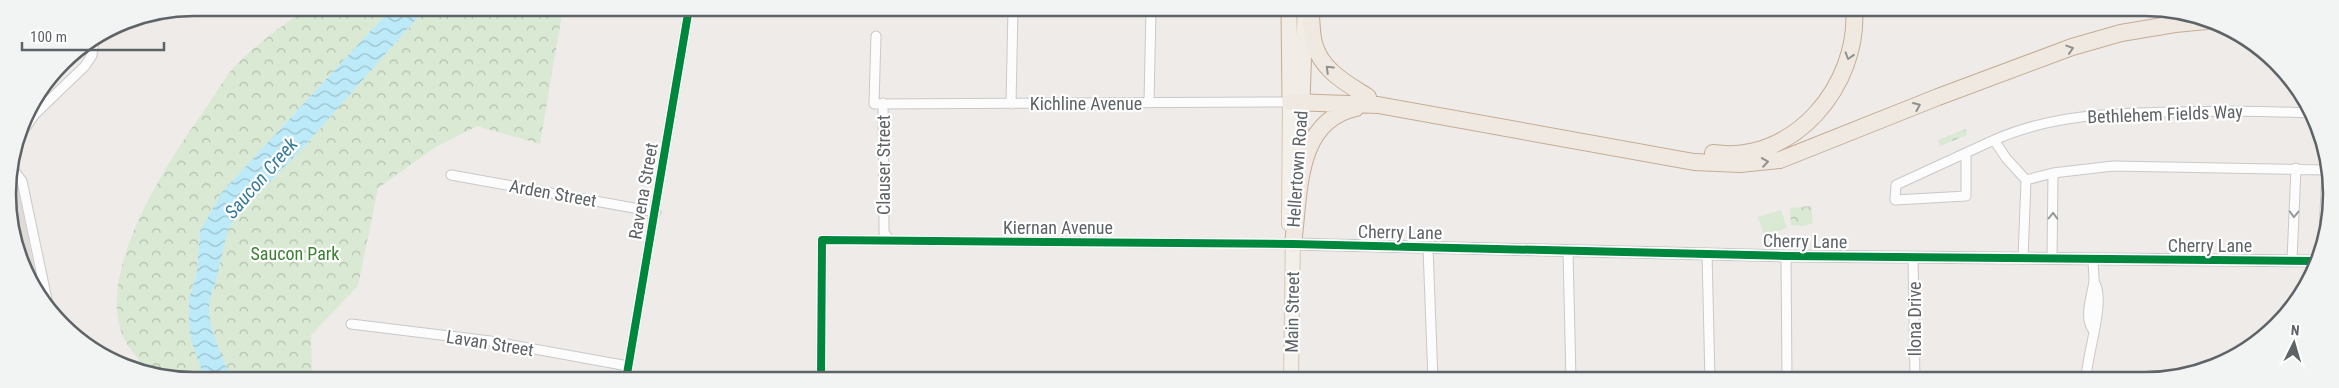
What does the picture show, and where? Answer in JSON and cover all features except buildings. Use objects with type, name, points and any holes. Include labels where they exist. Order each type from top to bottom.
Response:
[{"type":"highway","name":"Hellertown Road","points":[[1290,16],[1288,73],[1296,99]]},
{"type":"highway","name":"Hellertown Road","points":[[1296,99],[1304,16]]},
{"type":"highway","points":[[1311,16],[1314,42],[1322,62],[1346,83],[1373,101],[1694,162],[1728,164],[1754,164],[1788,157],[1948,93],[2072,48],[2121,33],[2192,22]]},
{"type":"highway","points":[[1296,99],[1415,102],[1573,132],[1719,154],[1741,153],[1763,148],[1784,138],[1816,115],[1827,102],[1837,86],[1849,56],[1853,40],[1854,16]]},
{"type":"highway","points":[[1293,244],[1306,153],[1313,136],[1336,115],[1373,101]]},
{"type":"main road","name":"Hellertown Road","points":[[1293,244],[1296,99]]},
{"type":"main road","name":"Main Street","points":[[1291,372],[1293,244]]},
{"type":"street","name":"Ravena Street","points":[[627,372],[656,212],[688,16]]},
{"type":"street","points":[[1011,104],[1013,16]]},
{"type":"street","points":[[1149,103],[1150,16]]},
{"type":"street","name":"Clauser Street","points":[[876,36],[874,104],[883,103],[884,232],[890,241]]},
{"type":"street","points":[[36,113],[85,66],[92,55],[93,48]]},
{"type":"street","name":"Kichline Avenue","points":[[883,103],[1149,103],[1296,99]]},
{"type":"street","name":"Bethlehem Fields Way","points":[[1966,153],[1966,196],[1895,200],[1896,185],[1994,140],[2031,127],[2088,114],[2258,110],[2303,113]]},
{"type":"street","points":[[1994,140],[2006,158],[2026,180],[2023,259]]},
{"type":"street","points":[[2026,180],[2053,173],[2113,166],[2296,168],[2321,170]]},
{"type":"street","points":[[2292,260],[2296,168]]},
{"type":"street","points":[[2052,259],[2053,173]]},
{"type":"street","points":[[18,175],[22,181],[45,292]]},
{"type":"street","name":"Arden Street","points":[[451,175],[656,212]]},
{"type":"street","name":"Kiernan Avenue","points":[[821,372],[822,240],[1293,244]]},
{"type":"street","name":"Cherry Lane","points":[[1293,244],[1786,256],[2309,261]]},
{"type":"street","points":[[1428,248],[1433,372]]},
{"type":"street","points":[[1568,251],[1571,372]]},
{"type":"street","points":[[1707,254],[1710,372]]},
{"type":"street","points":[[1786,256],[1787,372]]},
{"type":"street","name":"Ilona Drive","points":[[1913,257],[1914,372]]},
{"type":"street","points":[[2086,372],[2093,330],[2089,324],[2090,292],[2094,282],[2093,260]]},
{"type":"street","name":"Lavan Street","points":[[351,324],[490,341],[628,366]]},
{"type":"shaded area","points":[[17,186],[35,274],[22,240],[16,194]]},
{"type":"green space","name":"Saucon Park","points":[[296,16],[385,16],[222,192],[200,231],[197,272],[194,279],[189,321],[191,340],[202,372],[171,370],[141,364],[132,351],[119,325],[117,294],[123,261],[136,226],[171,160],[230,73],[239,62]]},
{"type":"green space","name":"Saucon Park","points":[[419,16],[562,16],[540,144],[477,126],[434,148],[378,188],[358,286],[311,335],[312,372],[229,372],[212,329],[209,312],[211,294],[215,285],[228,230],[235,218],[303,148]]},
{"type":"green space","points":[[1965,129],[1967,135],[1940,146],[1938,140]]},
{"type":"green space","points":[[1811,206],[1813,223],[1804,226],[1791,225],[1790,208]]},
{"type":"green space","points":[[1781,210],[1787,228],[1764,236],[1758,217]]},
{"type":"water","name":"Saucon Creek","points":[[385,16],[419,16],[303,148],[235,218],[228,230],[215,285],[211,294],[209,312],[215,338],[229,372],[202,372],[191,340],[189,299],[197,272],[200,231],[222,192]]},
{"type":"cycle path","points":[[627,372],[688,16]]},
{"type":"cycle path","points":[[821,372],[822,240],[1293,244],[1786,256],[2309,261]]}]
